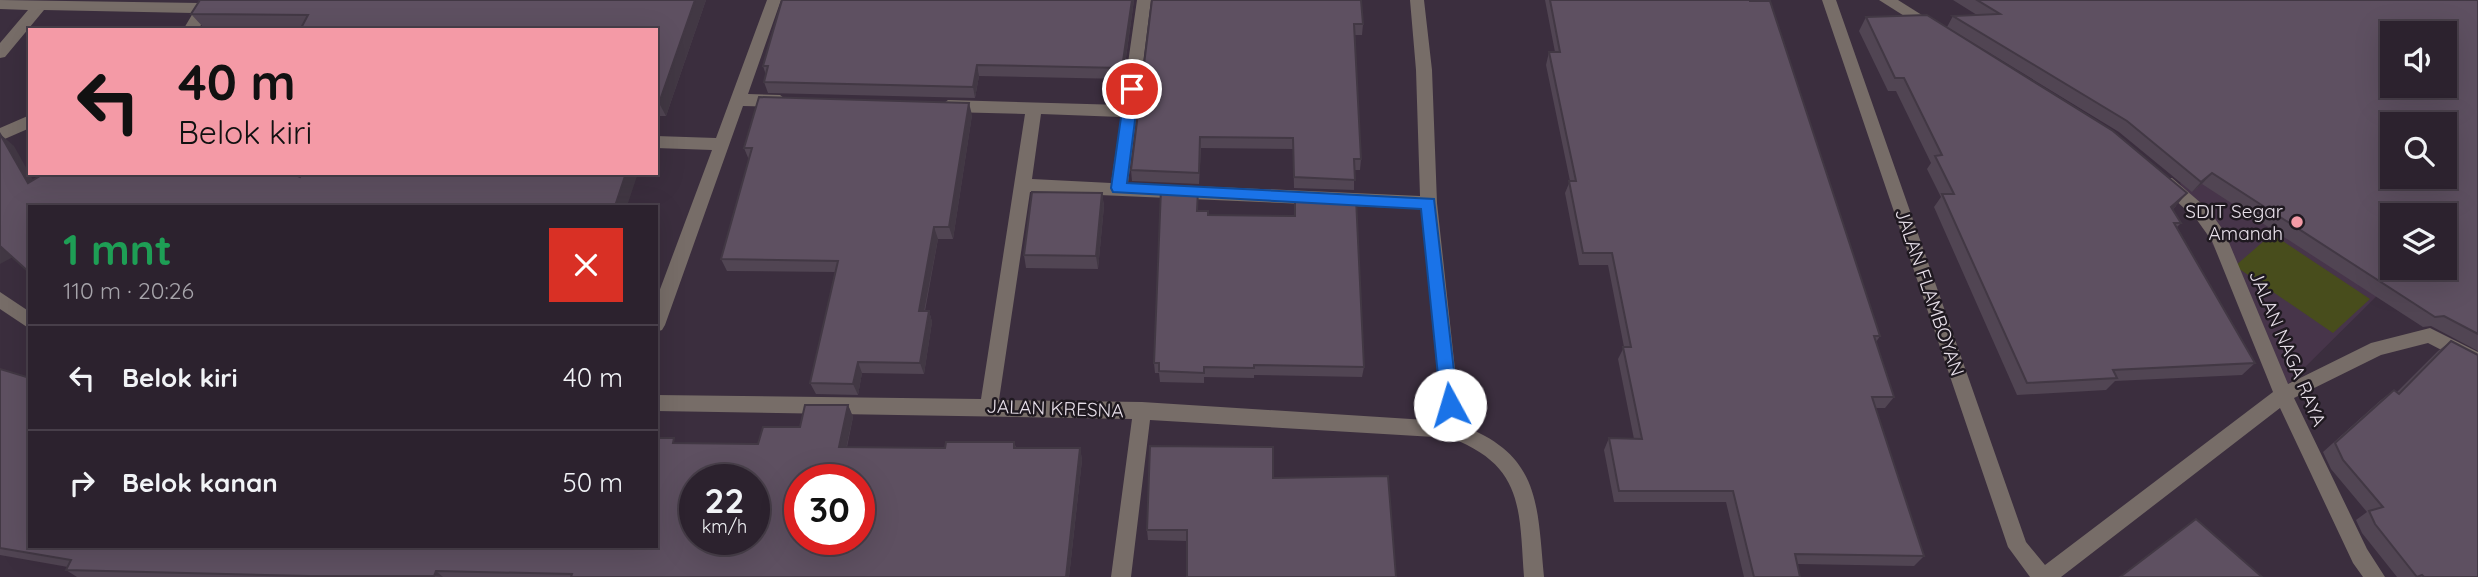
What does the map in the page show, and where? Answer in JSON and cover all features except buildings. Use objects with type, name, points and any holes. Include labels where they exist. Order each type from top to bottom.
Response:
[{"type":"street","points":[[658,320],[774,0]]},
{"type":"street","points":[[1119,188],[1144,0]]},
{"type":"street","points":[[1417,0],[1424,70],[1429,203],[1452,430]]},
{"type":"street","name":"JALAN FLAMBOYAN","points":[[1829,0],[2018,547],[2043,577]]},
{"type":"street","points":[[1886,0],[1914,5],[1952,39]]},
{"type":"street","points":[[0,4],[206,4]]},
{"type":"street","points":[[191,28],[206,4]]},
{"type":"street","points":[[0,53],[39,6]]},
{"type":"street","points":[[738,100],[802,102]]},
{"type":"street","points":[[925,106],[1129,111]]},
{"type":"street","points":[[989,406],[1034,108]]},
{"type":"street","points":[[0,135],[28,122]]},
{"type":"street","points":[[658,142],[722,144]]},
{"type":"street","name":"JALAN NAGA RAYA","points":[[2150,169],[2203,215],[2219,238],[2283,395],[2360,556],[2375,577]]},
{"type":"street","points":[[1023,185],[1429,203]]},
{"type":"street","points":[[0,299],[28,320]]},
{"type":"street","points":[[2043,577],[2283,395],[2377,348],[2430,335],[2440,338],[2478,361]]},
{"type":"street","name":"JALAN KRESNA","points":[[658,403],[1142,410],[1452,430],[1479,438],[1502,456],[1525,486],[1534,577]]},
{"type":"street","points":[[1121,577],[1142,410]]},
{"type":"shaded area","name":"SDIT Segar Amanah","points":[[2380,127],[2380,189],[2457,189],[2457,184],[2478,195],[2457,208],[2457,203],[2380,203],[2380,280],[2393,280],[2287,385],[2180,183]]},
{"type":"green space","points":[[2272,234],[2370,299],[2333,333],[2235,266]]},
{"type":"place","name":"SDIT Segar Amanah","points":[[2297,222]]},
{"type":"route","points":[[1132,89],[1119,188],[1429,203],[1450,405]]}]
